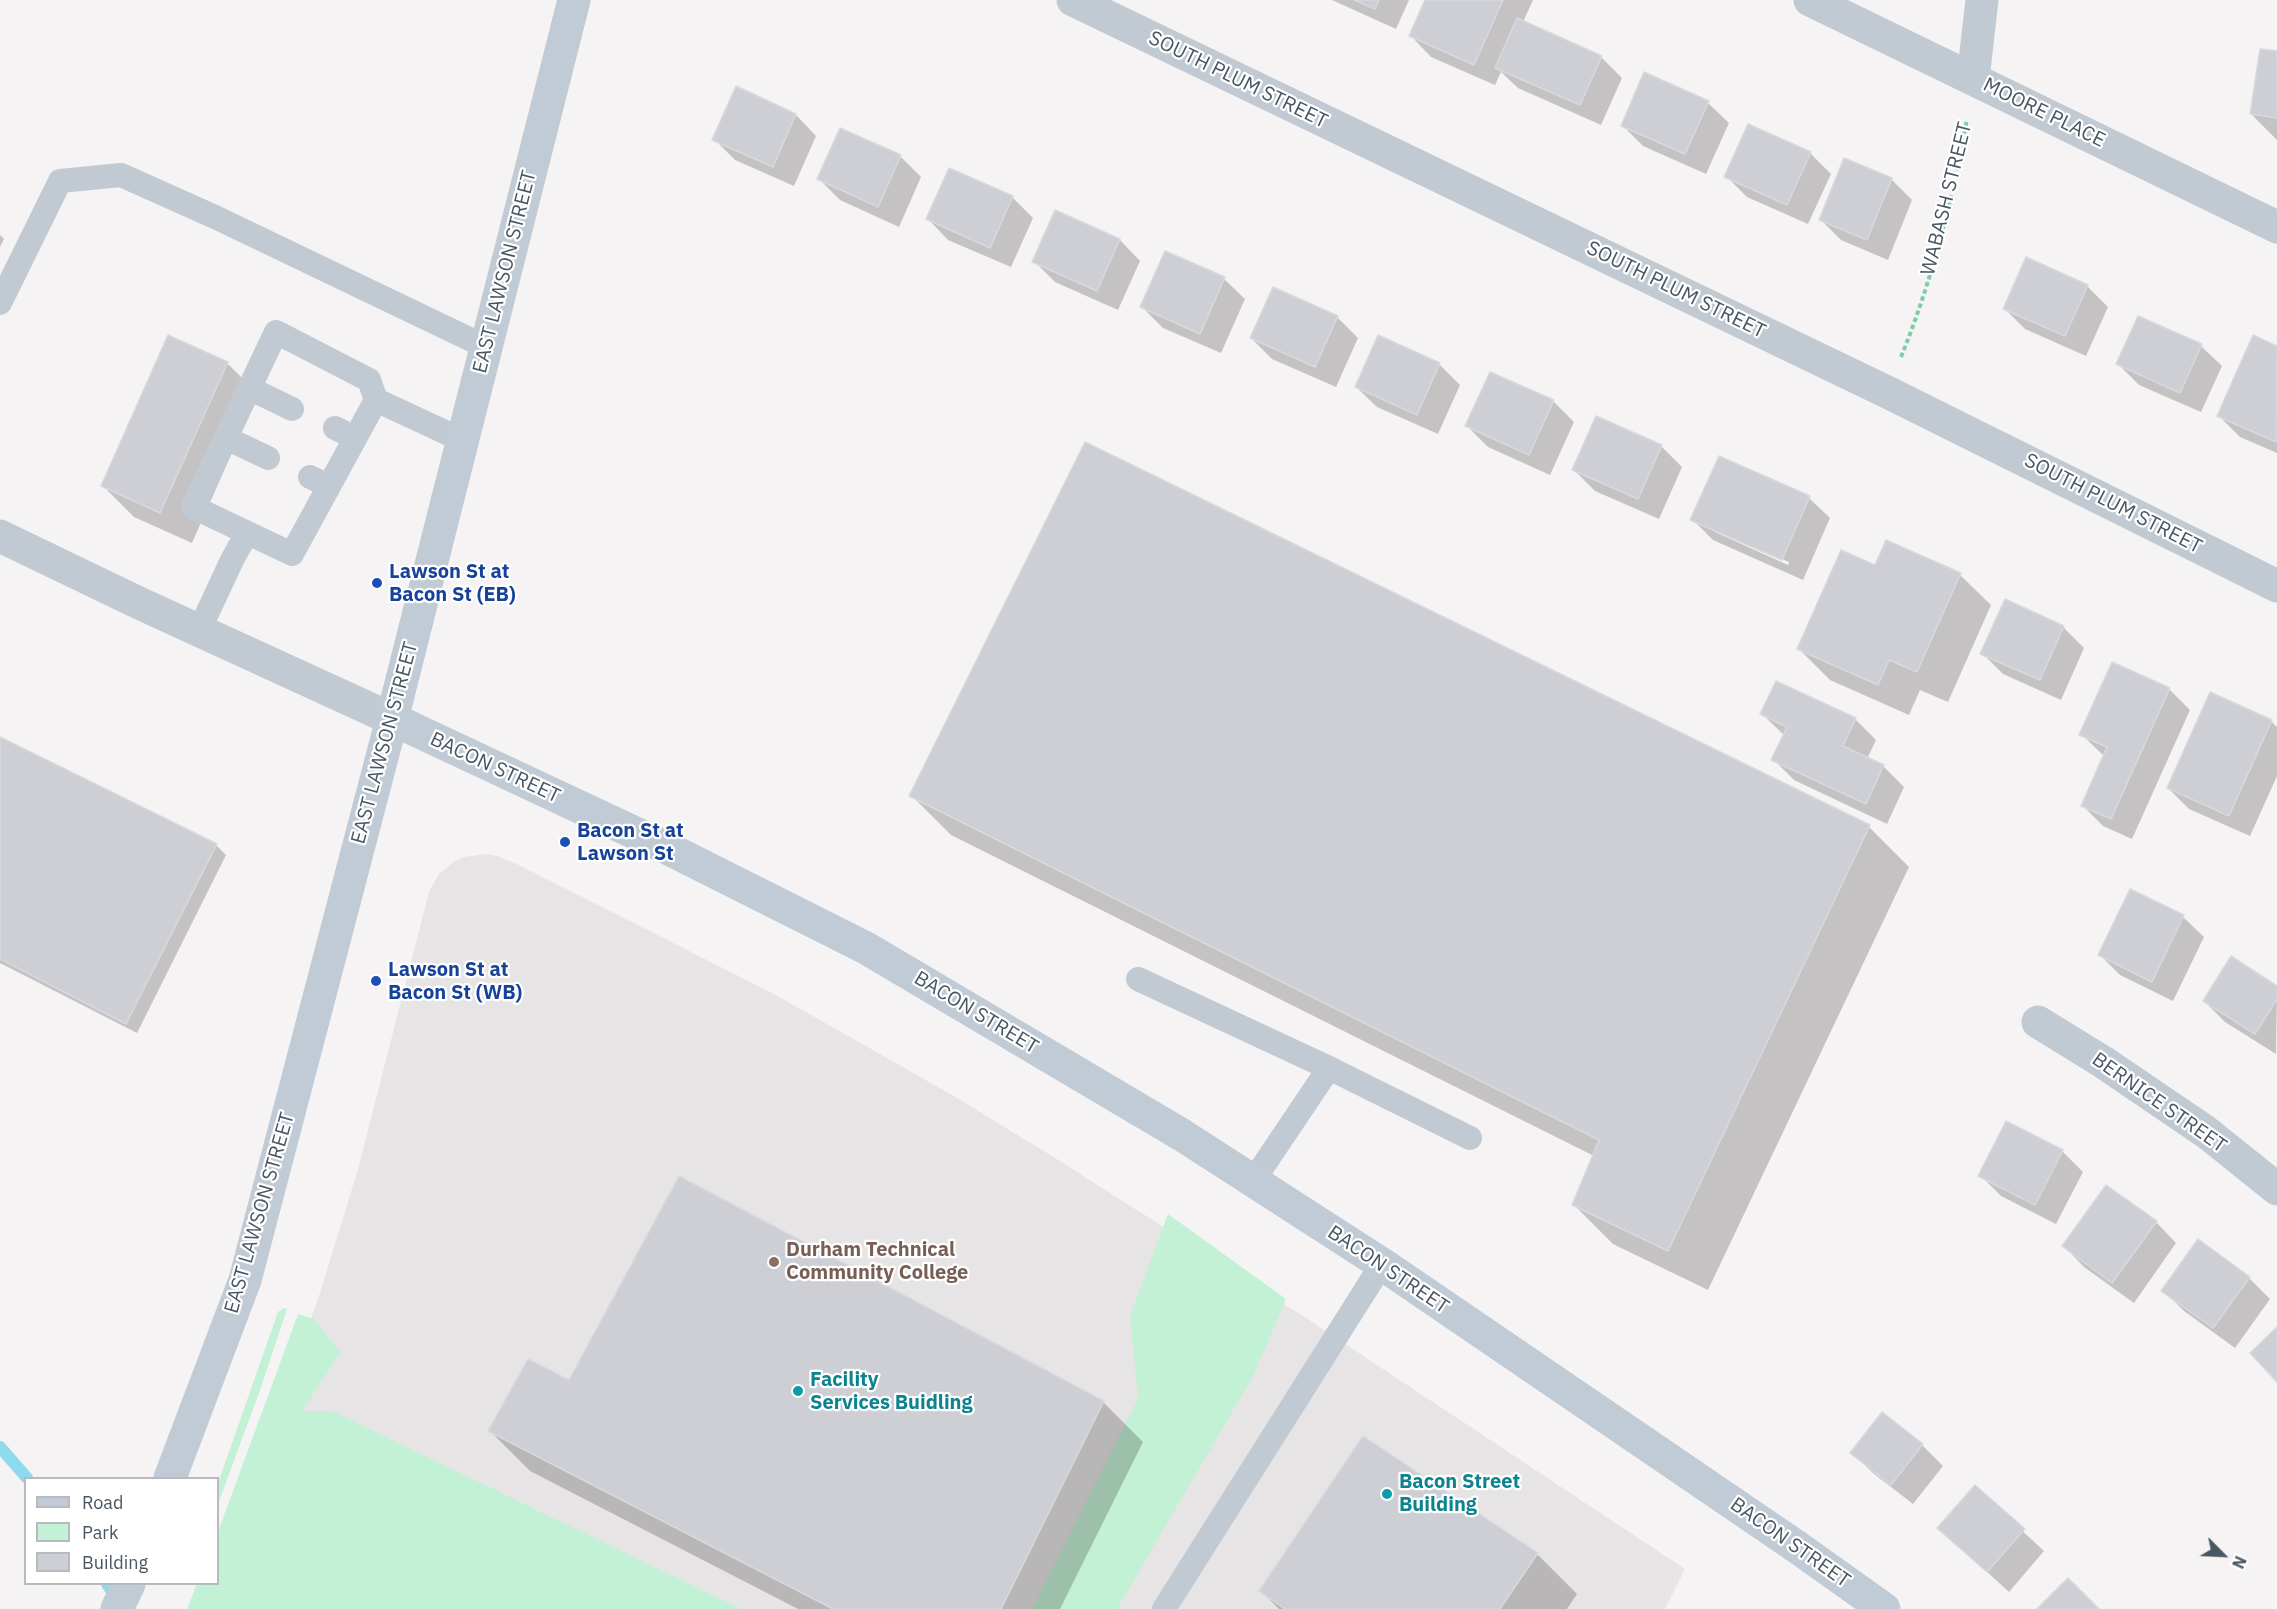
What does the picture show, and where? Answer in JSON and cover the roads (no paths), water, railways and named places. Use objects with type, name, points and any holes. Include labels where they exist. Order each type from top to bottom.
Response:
[{"type":"street","name":"EAST LAWSON STREET","points":[[171,1477],[245,1280],[392,719],[574,0]]},
{"type":"street","name":"SOUTH PLUM STREET","points":[[1073,0],[1887,392],[2277,586]]},
{"type":"street","name":"MOORE PLACE","points":[[1810,0],[2277,227]]},
{"type":"street","points":[[1973,79],[1983,0]]},
{"type":"street","name":"BACON STREET","points":[[0,536],[665,847],[866,948],[1182,1135],[1382,1264],[1797,1547],[1884,1609]]},
{"type":"street","name":"BERNICE STREET","points":[[2038,1023],[2103,1062],[2206,1132],[2277,1189]]},
{"type":"street","points":[[117,1609],[129,1585]]},
{"type":"lane","points":[[0,303],[60,181],[121,175],[215,217],[486,347]]},
{"type":"lane","points":[[376,400],[345,433],[320,481],[292,554],[193,507],[276,332],[369,380],[376,400],[462,440]]},
{"type":"lane","points":[[249,388],[292,409]]},
{"type":"lane","points":[[226,438],[268,458]]},
{"type":"lane","points":[[199,631],[247,533]]},
{"type":"lane","points":[[1138,979],[1329,1068],[1470,1138]]},
{"type":"lane","points":[[1253,1181],[1329,1068]]},
{"type":"lane","points":[[1164,1609],[1382,1264]]},
{"type":"waterway","points":[[0,1447],[26,1477]]},
{"type":"waterway","points":[[108,1585],[118,1600]]},
{"type":"place","name":"Lawson St at Bacon St (EB)","points":[[377,583]]},
{"type":"place","name":"Bacon St at Lawson St","points":[[565,842]]},
{"type":"place","name":"Lawson St at Bacon St (WB)","points":[[376,981]]},
{"type":"place","name":"Durham Technical Community College","points":[[774,1262]]},
{"type":"place","name":"Facility Services Buidling","points":[[798,1391]]},
{"type":"place","name":"Bacon Street Building","points":[[1387,1494]]}]
